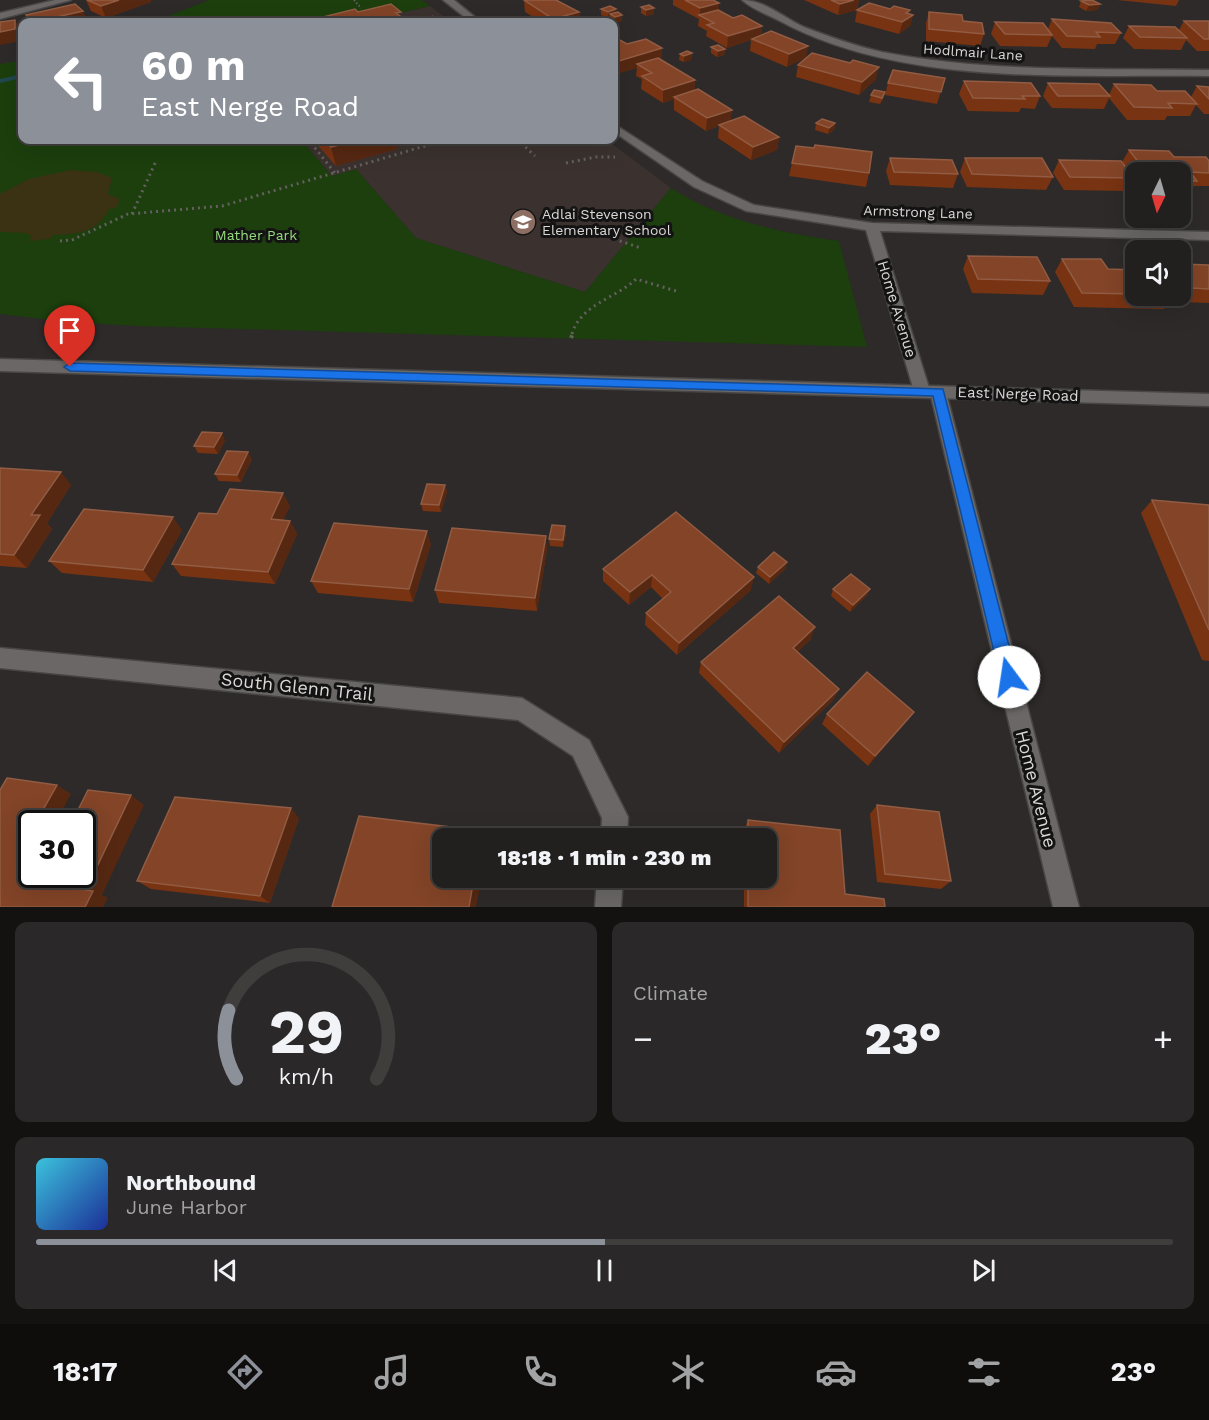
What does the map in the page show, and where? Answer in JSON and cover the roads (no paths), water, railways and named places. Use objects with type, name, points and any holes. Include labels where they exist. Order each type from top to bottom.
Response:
[{"type":"street","points":[[0,16],[66,0]]},
{"type":"street","points":[[448,0],[471,18]]},
{"type":"street","name":"Hodlmair Lane","points":[[747,0],[799,28],[854,49],[919,62],[986,69],[1209,73]]},
{"type":"street","name":"Armstrong Lane","points":[[618,130],[698,184],[751,208],[872,227],[1209,236]]},
{"type":"street","name":"Home Avenue","points":[[872,227],[930,392],[1066,907]]},
{"type":"street","name":"East Nerge Road","points":[[0,364],[279,375],[1209,400]]},
{"type":"street","name":"South Glenn Trail","points":[[0,658],[522,709],[581,748],[615,817],[614,828]]},
{"type":"street","points":[[608,907],[609,888]]},
{"type":"waterway","points":[[0,81],[18,77]]},
{"type":"place","name":"Adlai Stevenson Elementary School","points":[[523,222]]},
{"type":"park label","name":"Mather Park","points":[[256,235]]}]
